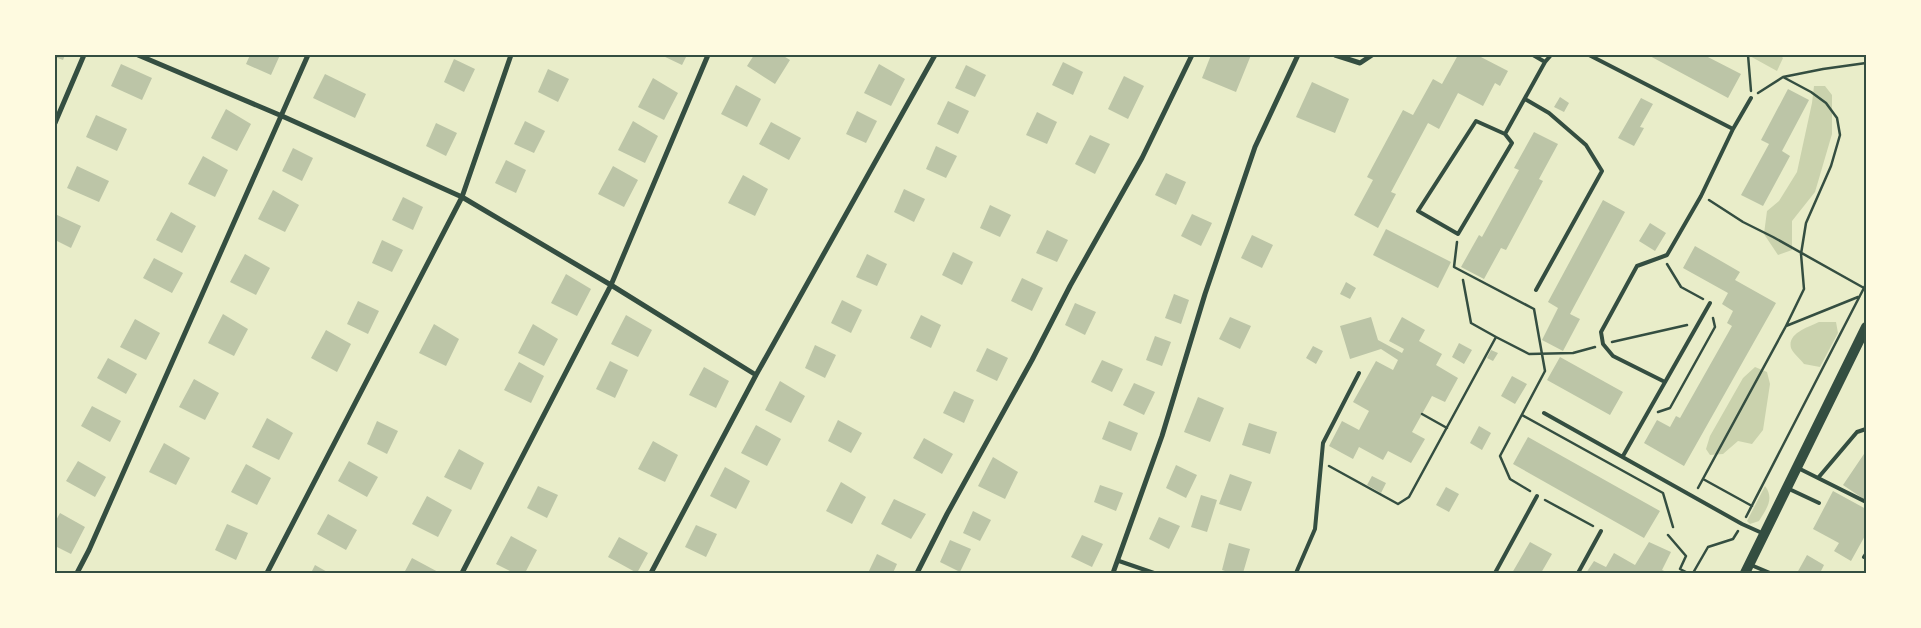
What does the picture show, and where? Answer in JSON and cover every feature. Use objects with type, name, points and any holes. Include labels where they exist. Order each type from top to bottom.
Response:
[{"type":"main road","points":[[1747,569],[1866,327]]},
{"type":"street","points":[[55,123],[84,55]]},
{"type":"street","points":[[138,55],[282,116],[462,197],[611,285],[756,375]]},
{"type":"street","points":[[77,573],[89,550],[308,55]]},
{"type":"street","points":[[267,573],[462,197],[511,55]]},
{"type":"street","points":[[462,573],[611,285],[708,55]]},
{"type":"street","points":[[651,573],[756,375],[935,55]]},
{"type":"street","points":[[917,573],[1070,286],[1142,158],[1192,55]]},
{"type":"street","points":[[1113,573],[1119,561],[1162,436],[1205,294],[1255,147],[1298,55]]},
{"type":"street","points":[[1335,55],[1360,63],[1372,55]]},
{"type":"lane","points":[[1532,55],[1545,62]]},
{"type":"lane","points":[[1505,134],[1545,62],[1551,55]]},
{"type":"lane","points":[[1589,55],[1733,129]]},
{"type":"lane","points":[[1665,382],[1613,356],[1603,344],[1601,332],[1637,266],[1667,254],[1700,196],[1733,129],[1751,98]]},
{"type":"lane","points":[[1525,99],[1549,113],[1586,144],[1602,172],[1536,290]]},
{"type":"lane","points":[[1476,121],[1505,134],[1512,143],[1458,234],[1418,211],[1476,121]]},
{"type":"lane","points":[[1623,456],[1710,303]]},
{"type":"lane","points":[[1296,573],[1315,529],[1323,443],[1359,373]]},
{"type":"lane","points":[[1544,413],[1742,524],[1764,534]]},
{"type":"lane","points":[[1818,478],[1857,432],[1866,429]]},
{"type":"lane","points":[[1797,467],[1866,502]]},
{"type":"lane","points":[[1787,488],[1820,503]]},
{"type":"lane","points":[[1495,573],[1538,496]]},
{"type":"lane","points":[[1578,573],[1601,531]]},
{"type":"lane","points":[[1119,561],[1154,573]]},
{"type":"lane","points":[[1747,569],[1770,573]]},
{"type":"path","points":[[1748,55],[1751,98]]},
{"type":"path","points":[[1751,98],[1772,82],[1783,77],[1866,62]]},
{"type":"path","points":[[1694,496],[1804,289],[1801,254],[1806,223],[1831,166],[1840,135],[1837,118],[1826,103],[1811,92],[1783,77]]},
{"type":"path","points":[[1700,196],[1716,203],[1743,222],[1864,288]]},
{"type":"path","points":[[1458,234],[1454,267],[1534,308],[1545,371],[1500,456],[1510,479],[1601,531]]},
{"type":"path","points":[[1463,280],[1471,323],[1529,354],[1573,353],[1603,344],[1699,322]]},
{"type":"path","points":[[1693,573],[1708,547],[1733,539],[1742,524],[1866,284]]},
{"type":"path","points":[[1786,326],[1859,297]]},
{"type":"path","points":[[1321,462],[1398,504],[1409,498],[1496,338]]},
{"type":"path","points":[[1422,414],[1447,428]]},
{"type":"path","points":[[1522,415],[1663,493],[1673,526]]},
{"type":"path","points":[[1703,479],[1752,506]]},
{"type":"path","points":[[1668,535],[1686,556],[1680,569],[1688,573]]},
{"type":"green space","points":[[1748,55],[1780,55],[1783,58],[1777,71]]},
{"type":"green space","points":[[1814,86],[1825,86],[1832,95],[1832,134],[1815,192],[1792,221],[1792,250],[1778,255],[1764,234],[1767,211],[1779,201],[1797,172]]},
{"type":"green space","points":[[1819,322],[1836,322],[1838,333],[1820,367],[1804,364],[1791,348],[1792,338],[1795,334]]},
{"type":"green space","points":[[1755,367],[1767,372],[1770,384],[1763,430],[1752,444],[1738,441],[1723,454],[1710,455],[1706,449],[1710,436],[1743,378]]},
{"type":"green space","points":[[1765,486],[1769,495],[1767,508],[1759,521],[1750,524],[1747,521]]},
{"type":"building","points":[[55,55],[65,55],[63,60],[55,57]]},
{"type":"building","points":[[250,55],[280,55],[271,75],[246,64]]},
{"type":"building","points":[[661,55],[687,55],[682,65]]},
{"type":"building","points":[[754,55],[782,55],[790,60],[775,84],[747,66]]},
{"type":"building","points":[[1211,55],[1251,55],[1236,92],[1202,78]]},
{"type":"building","points":[[1458,55],[1477,55],[1508,71],[1500,86],[1495,83],[1483,106],[1458,93],[1439,129],[1428,123],[1391,192],[1396,194],[1378,228],[1354,215],[1373,180],[1367,177],[1403,110],[1413,115],[1433,79],[1442,84]]},
{"type":"building","points":[[1648,55],[1704,55],[1741,74],[1728,98]]},
{"type":"building","points":[[454,59],[475,69],[464,92],[444,82]]},
{"type":"building","points":[[1063,62],[1083,72],[1073,95],[1052,85]]},
{"type":"building","points":[[121,64],[152,78],[142,100],[111,86]]},
{"type":"building","points":[[879,64],[905,79],[891,106],[864,93]]},
{"type":"building","points":[[966,65],[986,75],[975,97],[955,88]]},
{"type":"building","points":[[548,69],[569,79],[558,102],[538,92]]},
{"type":"building","points":[[325,74],[366,94],[355,118],[313,98]]},
{"type":"building","points":[[1124,76],[1144,86],[1128,119],[1108,109]]},
{"type":"building","points":[[653,78],[678,93],[664,120],[638,107]]},
{"type":"building","points":[[1312,82],[1349,99],[1335,133],[1296,117]]},
{"type":"building","points":[[736,85],[761,99],[747,127],[721,114]]},
{"type":"building","points":[[1788,89],[1809,100],[1782,151],[1790,156],[1763,206],[1741,195],[1769,144],[1761,140]]},
{"type":"building","points":[[1560,97],[1569,103],[1564,112],[1554,107]]},
{"type":"building","points":[[1641,98],[1653,104],[1640,127],[1644,128],[1634,146],[1618,138]]},
{"type":"building","points":[[948,101],[969,111],[958,134],[937,124]]},
{"type":"building","points":[[226,109],[251,124],[237,151],[211,138]]},
{"type":"building","points":[[857,111],[877,121],[866,143],[846,134]]},
{"type":"building","points":[[1037,112],[1057,122],[1047,144],[1026,135]]},
{"type":"building","points":[[96,115],[127,129],[117,151],[86,137]]},
{"type":"building","points":[[525,121],[545,131],[534,153],[514,144]]},
{"type":"building","points":[[633,121],[658,136],[645,163],[618,150]]},
{"type":"building","points":[[771,122],[801,138],[789,160],[759,144]]},
{"type":"building","points":[[436,123],[457,133],[446,156],[426,146]]},
{"type":"building","points":[[1534,132],[1558,144],[1539,179],[1543,181],[1506,250],[1501,248],[1484,279],[1461,267],[1479,235],[1482,237],[1519,170],[1514,168]]},
{"type":"building","points":[[1090,135],[1110,144],[1095,174],[1075,164]]},
{"type":"building","points":[[936,146],[957,156],[946,178],[926,169]]},
{"type":"building","points":[[293,148],[313,158],[302,181],[282,171]]},
{"type":"building","points":[[203,156],[228,170],[215,197],[188,184]]},
{"type":"building","points":[[506,160],[526,170],[516,193],[495,183]]},
{"type":"building","points":[[77,166],[109,181],[99,202],[67,188]]},
{"type":"building","points":[[613,166],[638,180],[624,207],[598,194]]},
{"type":"building","points":[[1166,173],[1186,182],[1176,205],[1155,195]]},
{"type":"building","points":[[743,175],[768,189],[755,216],[728,203]]},
{"type":"building","points":[[904,189],[925,199],[914,222],[894,212]]},
{"type":"building","points":[[273,190],[299,205],[285,232],[258,219]]},
{"type":"building","points":[[403,197],[423,207],[413,230],[392,220]]},
{"type":"building","points":[[1603,200],[1625,212],[1570,314],[1580,319],[1563,351],[1542,340],[1558,308],[1548,302]]},
{"type":"building","points":[[990,205],[1011,215],[1000,237],[980,228]]},
{"type":"building","points":[[171,212],[196,226],[182,253],[156,240]]},
{"type":"building","points":[[55,214],[81,226],[71,248],[55,240]]},
{"type":"building","points":[[1192,214],[1212,223],[1201,246],[1181,236]]},
{"type":"building","points":[[1650,223],[1666,233],[1655,251],[1639,241]]},
{"type":"building","points":[[1386,229],[1451,262],[1438,288],[1373,255]]},
{"type":"building","points":[[1047,230],[1068,240],[1057,262],[1036,253]]},
{"type":"building","points":[[1252,235],[1273,245],[1262,268],[1241,258]]},
{"type":"building","points":[[382,240],[403,250],[392,272],[372,263]]},
{"type":"building","points":[[1695,246],[1740,272],[1735,280],[1776,303],[1684,466],[1644,443],[1657,420],[1670,427],[1676,416],[1680,418],[1732,326],[1727,323],[1733,311],[1722,304],[1728,293],[1683,268]]},
{"type":"building","points":[[953,252],[973,262],[962,285],[942,275]]},
{"type":"building","points":[[245,254],[270,268],[256,295],[230,282]]},
{"type":"building","points":[[867,254],[887,264],[877,286],[856,277]]},
{"type":"building","points":[[154,258],[183,273],[172,293],[143,278]]},
{"type":"building","points":[[566,274],[591,289],[577,316],[551,303]]},
{"type":"building","points":[[1022,278],[1043,288],[1032,311],[1011,301]]},
{"type":"building","points":[[1346,282],[1356,288],[1350,299],[1340,294]]},
{"type":"building","points":[[1174,294],[1189,300],[1181,324],[1165,318]]},
{"type":"building","points":[[842,300],[862,310],[851,333],[831,323]]},
{"type":"building","points":[[358,301],[379,311],[368,334],[347,324]]},
{"type":"building","points":[[1075,303],[1096,312],[1085,335],[1065,325]]},
{"type":"building","points":[[223,314],[248,329],[234,356],[208,343]]},
{"type":"building","points":[[626,315],[652,330],[638,357],[611,344]]},
{"type":"building","points":[[921,315],[941,325],[931,348],[910,338]]},
{"type":"building","points":[[1230,317],[1251,326],[1240,349],[1219,339]]},
{"type":"building","points":[[1371,317],[1378,340],[1402,353],[1404,349],[1389,341],[1402,317],[1425,330],[1419,341],[1442,354],[1436,365],[1458,378],[1445,402],[1432,396],[1412,432],[1425,439],[1411,463],[1388,451],[1383,460],[1359,447],[1353,459],[1329,446],[1342,421],[1359,430],[1369,411],[1353,402],[1376,361],[1393,370],[1398,360],[1381,349],[1350,359],[1340,326]]},
{"type":"building","points":[[135,319],[160,333],[146,360],[120,347]]},
{"type":"building","points":[[434,324],[459,339],[446,366],[419,353]]},
{"type":"building","points":[[533,324],[558,339],[544,366],[518,353]]},
{"type":"building","points":[[326,330],[351,344],[337,372],[311,358]]},
{"type":"building","points":[[1155,336],[1171,342],[1162,366],[1146,360]]},
{"type":"building","points":[[1459,343],[1472,350],[1464,364],[1452,357]]},
{"type":"building","points":[[815,345],[836,355],[825,378],[805,368]]},
{"type":"building","points":[[1313,346],[1323,351],[1316,364],[1306,358]]},
{"type":"building","points":[[987,348],[1008,358],[997,381],[976,371]]},
{"type":"building","points":[[1491,350],[1498,353],[1493,361],[1487,358]]},
{"type":"building","points":[[1560,357],[1623,392],[1610,415],[1547,380]]},
{"type":"building","points":[[108,358],[137,374],[126,394],[97,378]]},
{"type":"building","points":[[1102,360],[1123,369],[1112,392],[1091,382]]},
{"type":"building","points":[[610,361],[628,370],[615,398],[596,389]]},
{"type":"building","points":[[519,362],[544,376],[531,403],[504,390]]},
{"type":"building","points":[[704,367],[729,381],[716,408],[689,395]]},
{"type":"building","points":[[1512,376],[1527,384],[1515,404],[1501,396]]},
{"type":"building","points":[[194,379],[219,393],[205,420],[179,407]]},
{"type":"building","points":[[780,381],[805,396],[791,423],[765,410]]},
{"type":"building","points":[[1134,383],[1155,392],[1144,415],[1123,405]]},
{"type":"building","points":[[954,391],[974,400],[964,423],[943,413]]},
{"type":"building","points":[[1198,397],[1224,408],[1210,442],[1184,432]]},
{"type":"building","points":[[92,406],[121,421],[110,442],[81,426]]},
{"type":"building","points":[[267,418],[293,433],[279,460],[252,447]]},
{"type":"building","points":[[838,420],[862,433],[851,453],[828,441]]},
{"type":"building","points":[[377,421],[398,431],[387,454],[367,444]]},
{"type":"building","points":[[1109,421],[1138,433],[1131,451],[1102,439]]},
{"type":"building","points":[[1249,423],[1277,432],[1270,454],[1242,445]]},
{"type":"building","points":[[756,425],[781,439],[767,466],[741,453]]},
{"type":"building","points":[[1479,426],[1491,433],[1482,450],[1470,443]]},
{"type":"building","points":[[1528,437],[1660,511],[1644,538],[1513,464]]},
{"type":"building","points":[[924,438],[953,454],[942,474],[913,458]]},
{"type":"building","points":[[653,441],[678,455],[665,482],[638,469]]},
{"type":"building","points":[[164,443],[190,458],[176,485],[149,472]]},
{"type":"building","points":[[459,449],[484,463],[471,490],[444,477]]},
{"type":"building","points":[[1866,451],[1866,499],[1865,500],[1843,485]]},
{"type":"building","points":[[993,457],[1018,472],[1005,499],[978,486]]},
{"type":"building","points":[[78,461],[106,477],[95,497],[66,481]]},
{"type":"building","points":[[349,461],[378,477],[367,497],[338,481]]},
{"type":"building","points":[[246,464],[271,478],[257,505],[231,492]]},
{"type":"building","points":[[1176,465],[1197,475],[1186,498],[1166,488]]},
{"type":"building","points":[[725,467],[750,481],[736,509],[710,496]]},
{"type":"building","points":[[1230,474],[1252,482],[1241,511],[1219,504]]},
{"type":"building","points":[[1372,476],[1386,483],[1381,493],[1367,485]]},
{"type":"building","points":[[841,482],[866,497],[852,524],[826,511]]},
{"type":"building","points":[[1100,485],[1123,493],[1116,511],[1094,502]]},
{"type":"building","points":[[538,486],[558,495],[547,518],[527,508]]},
{"type":"building","points":[[1446,487],[1459,494],[1449,512],[1436,505]]},
{"type":"building","points":[[1833,491],[1866,509],[1866,534],[1851,561],[1834,551],[1839,543],[1813,529]]},
{"type":"building","points":[[1201,495],[1217,500],[1207,532],[1191,527]]},
{"type":"building","points":[[427,496],[452,510],[438,537],[412,524]]},
{"type":"building","points":[[894,499],[926,514],[911,539],[881,524]]},
{"type":"building","points":[[973,511],[991,520],[980,541],[963,533]]},
{"type":"building","points":[[60,513],[85,527],[71,554],[55,546],[55,522]]},
{"type":"building","points":[[328,514],[357,530],[346,550],[317,534]]},
{"type":"building","points":[[1159,517],[1180,526],[1169,549],[1149,539]]},
{"type":"building","points":[[227,524],[248,533],[236,560],[215,550]]},
{"type":"building","points":[[696,525],[717,534],[706,557],[685,547]]},
{"type":"building","points":[[1082,535],[1103,544],[1092,567],[1071,557]]},
{"type":"building","points":[[511,536],[537,550],[525,573],[514,573],[496,564]]},
{"type":"building","points":[[619,537],[648,553],[637,573],[608,557]]},
{"type":"building","points":[[950,540],[971,549],[960,572],[940,562]]},
{"type":"building","points":[[1530,542],[1552,554],[1541,573],[1512,573]]},
{"type":"building","points":[[1649,542],[1671,552],[1662,570],[1669,573],[1586,573],[1594,561],[1606,567],[1614,553],[1635,565]]},
{"type":"building","points":[[1229,543],[1250,549],[1243,573],[1231,573],[1222,570]]},
{"type":"building","points":[[877,554],[897,564],[893,573],[868,573]]},
{"type":"building","points":[[1807,555],[1824,565],[1820,573],[1797,573]]},
{"type":"building","points":[[412,558],[440,573],[404,573]]},
{"type":"building","points":[[315,565],[329,573],[311,573]]}]
